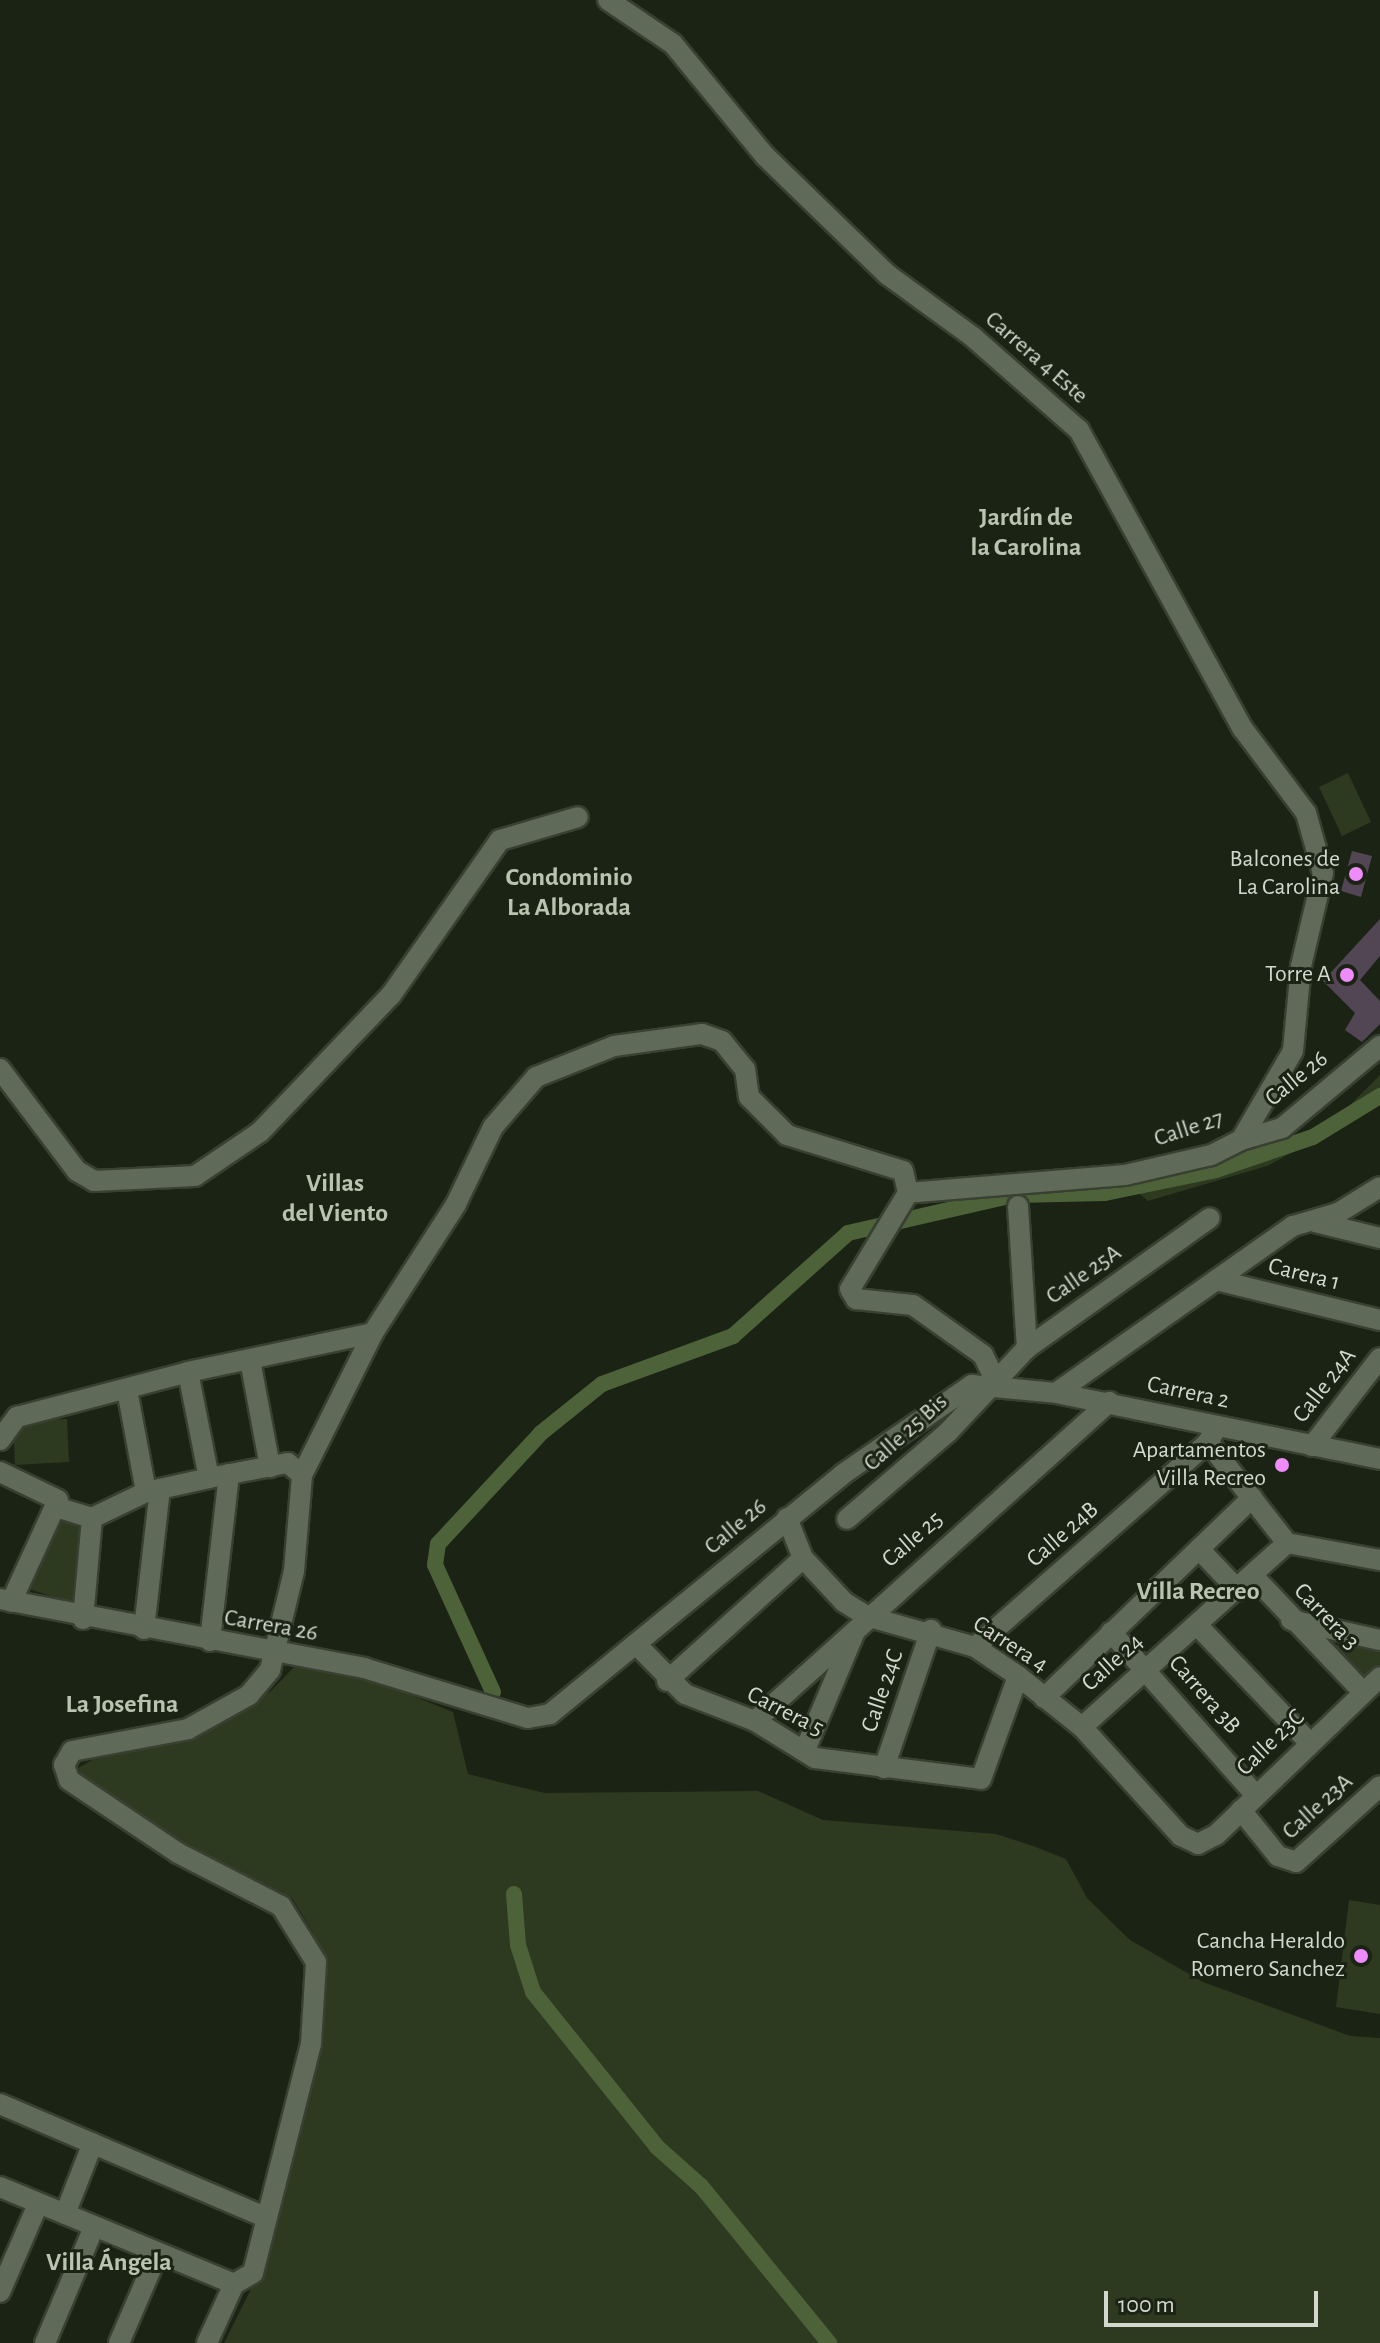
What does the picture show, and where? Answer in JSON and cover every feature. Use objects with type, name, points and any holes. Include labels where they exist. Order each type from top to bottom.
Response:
[{"type":"street","name":"Carrera 4 Este","points":[[608,0],[673,44],[765,156],[825,217],[1079,430],[1243,729],[1306,813],[1323,873],[1318,912]]},
{"type":"street","points":[[0,1069],[62,1155],[85,1176],[195,1176],[260,1132],[391,995],[500,840],[578,817]]},
{"type":"street","name":"Calle 27","points":[[905,1199],[1125,1175],[1211,1155],[1241,1140],[1293,1051],[1301,966],[1318,912]]},
{"type":"street","points":[[207,2343],[234,2284],[253,2273],[263,2216],[311,2044],[316,1962],[281,1906],[178,1853],[69,1780],[64,1765],[72,1751],[188,1729],[221,1713],[249,1695],[279,1652],[302,1475],[373,1333],[456,1204],[493,1127],[536,1077],[614,1046],[702,1034],[722,1041],[745,1069],[749,1097],[787,1135],[896,1165],[909,1179],[905,1199],[878,1233],[853,1276],[856,1299],[913,1305],[983,1355],[991,1383]]},
{"type":"street","name":"Calle 26","points":[[1241,1140],[1282,1128],[1380,1046]]},
{"type":"street","points":[[1056,1393],[1293,1226],[1315,1222],[1380,1187]]},
{"type":"street","points":[[1018,1206],[1027,1348]]},
{"type":"street","name":"Calle 25A","points":[[991,1383],[1027,1348],[1210,1218]]},
{"type":"street","points":[[1315,1222],[1380,1238]]},
{"type":"street","name":"Carera 1","points":[[1216,1280],[1380,1320]]},
{"type":"street","points":[[0,1440],[17,1417],[188,1372],[373,1333]]},
{"type":"street","name":"Calle 24A","points":[[1312,1446],[1380,1358]]},
{"type":"street","points":[[250,1360],[270,1467]]},
{"type":"street","points":[[188,1372],[219,1476],[210,1641]]},
{"type":"street","name":"Calle 26","points":[[528,1718],[550,1714],[787,1518],[955,1394],[991,1383]]},
{"type":"street","name":"Carrera 2","points":[[991,1383],[1109,1402],[1212,1434],[1312,1446],[1380,1459]]},
{"type":"street","name":"Calle 25 Bis","points":[[847,1519],[991,1383]]},
{"type":"street","points":[[127,1390],[153,1491],[144,1629]]},
{"type":"street","name":"Calle 25","points":[[755,1721],[862,1621],[1109,1402]]},
{"type":"street","points":[[1212,1434],[1252,1498],[1287,1543],[1380,1560]]},
{"type":"street","name":"Calle 24B","points":[[975,1647],[1212,1434]]},
{"type":"street","points":[[0,1472],[92,1518],[153,1491],[219,1476],[288,1463],[302,1475]]},
{"type":"street","points":[[1044,1698],[1252,1498]]},
{"type":"street","points":[[7,1592],[56,1501]]},
{"type":"street","points":[[83,1619],[92,1518]]},
{"type":"street","points":[[787,1518],[803,1558],[862,1621],[805,1750]]},
{"type":"street","name":"Calle 24","points":[[1082,1727],[1287,1543]]},
{"type":"street","name":"Carrera 3","points":[[1199,1549],[1291,1620],[1363,1692]]},
{"type":"street","points":[[667,1681],[803,1558]]},
{"type":"street","name":"Carrera 26","points":[[7,1592],[83,1619],[364,1668],[528,1718]]},
{"type":"street","points":[[1291,1620],[1380,1640]]},
{"type":"street","name":"Carrera 4","points":[[862,1621],[931,1630],[975,1647],[1018,1676],[1082,1727],[1181,1836],[1198,1844]]},
{"type":"street","points":[[1197,1625],[1309,1742]]},
{"type":"street","name":"Calle 24C","points":[[884,1768],[931,1630]]},
{"type":"street","name":"Carrera 3B","points":[[1111,1632],[1146,1668],[1248,1802],[1289,1862]]},
{"type":"street","name":"Carrera 5","points":[[636,1644],[667,1681],[717,1709],[755,1721],[834,1763],[981,1779],[1018,1676]]},
{"type":"street","name":"Calle 23C","points":[[1198,1844],[1248,1802],[1380,1677]]},
{"type":"street","name":"Calle 23A","points":[[1289,1862],[1304,1860],[1380,1786]]},
{"type":"street","points":[[0,2104],[263,2216]]},
{"type":"street","points":[[65,2214],[93,2143]]},
{"type":"street","points":[[0,2187],[234,2284]]},
{"type":"street","points":[[0,2292],[38,2204]]},
{"type":"street","points":[[45,2343],[94,2227]]},
{"type":"street","points":[[119,2343],[158,2253]]},
{"type":"green space","points":[[1348,773],[1371,822],[1342,836],[1319,787]]},
{"type":"green space","points":[[1380,1075],[1380,1105],[1267,1166],[1148,1201],[1134,1189],[1280,1148],[1339,1116]]},
{"type":"green space","points":[[67,1419],[69,1462],[15,1465],[13,1421]]},
{"type":"green space","points":[[64,1519],[89,1524],[79,1605],[26,1588],[51,1523]]},
{"type":"green space","points":[[1332,1644],[1380,1651],[1380,1669],[1364,1682]]},
{"type":"green space","points":[[294,1667],[361,1675],[453,1712],[468,1774],[503,1783],[545,1793],[758,1791],[823,1820],[996,1834],[1033,1846],[1066,1859],[1087,1898],[1130,1940],[1203,1982],[1350,2036],[1380,2038],[1380,2343],[224,2343],[261,2269],[323,1964],[312,1931],[292,1898],[189,1845],[85,1780],[78,1768],[112,1749],[196,1734],[270,1692]]},
{"type":"green space","name":"Cancha Heraldo Romero Sanchez","points":[[1349,1900],[1380,1905],[1380,2014],[1336,2007]]},
{"type":"building","name":"Balcones de La Carolina","points":[[1352,851],[1372,856],[1361,897],[1341,891]]},
{"type":"building","points":[[1380,919],[1380,956],[1360,980],[1380,1001],[1380,1024],[1362,1042],[1345,1030],[1355,1013],[1323,981]]},
{"type":"waterway","points":[[493,1692],[435,1565],[438,1544],[541,1433],[602,1384],[733,1336],[848,1233],[1014,1195],[1105,1193],[1216,1170],[1313,1137],[1380,1096]]},
{"type":"waterway","points":[[514,1894],[518,1945],[533,1992],[657,2147],[701,2186],[829,2343]]},
{"type":"place","name":"Balcones de La Carolina","points":[[1356,874]]},
{"type":"place","name":"Torre A","points":[[1347,975]]},
{"type":"place","name":"Apartamentos Villa Recreo","points":[[1282,1465]]},
{"type":"place","name":"Cancha Heraldo Romero Sanchez","points":[[1361,1956]]},
{"type":"district","name":"Jardín de la Carolina","points":[[1026,533]]},
{"type":"district","name":"Condominio La Alborada","points":[[569,893]]},
{"type":"district","name":"Villas del Viento","points":[[335,1199]]},
{"type":"district","name":"Villa Recreo","points":[[1198,1592]]},
{"type":"district","name":"La Josefina","points":[[122,1705]]},
{"type":"district","name":"Villa Ángela","points":[[109,2263]]}]
